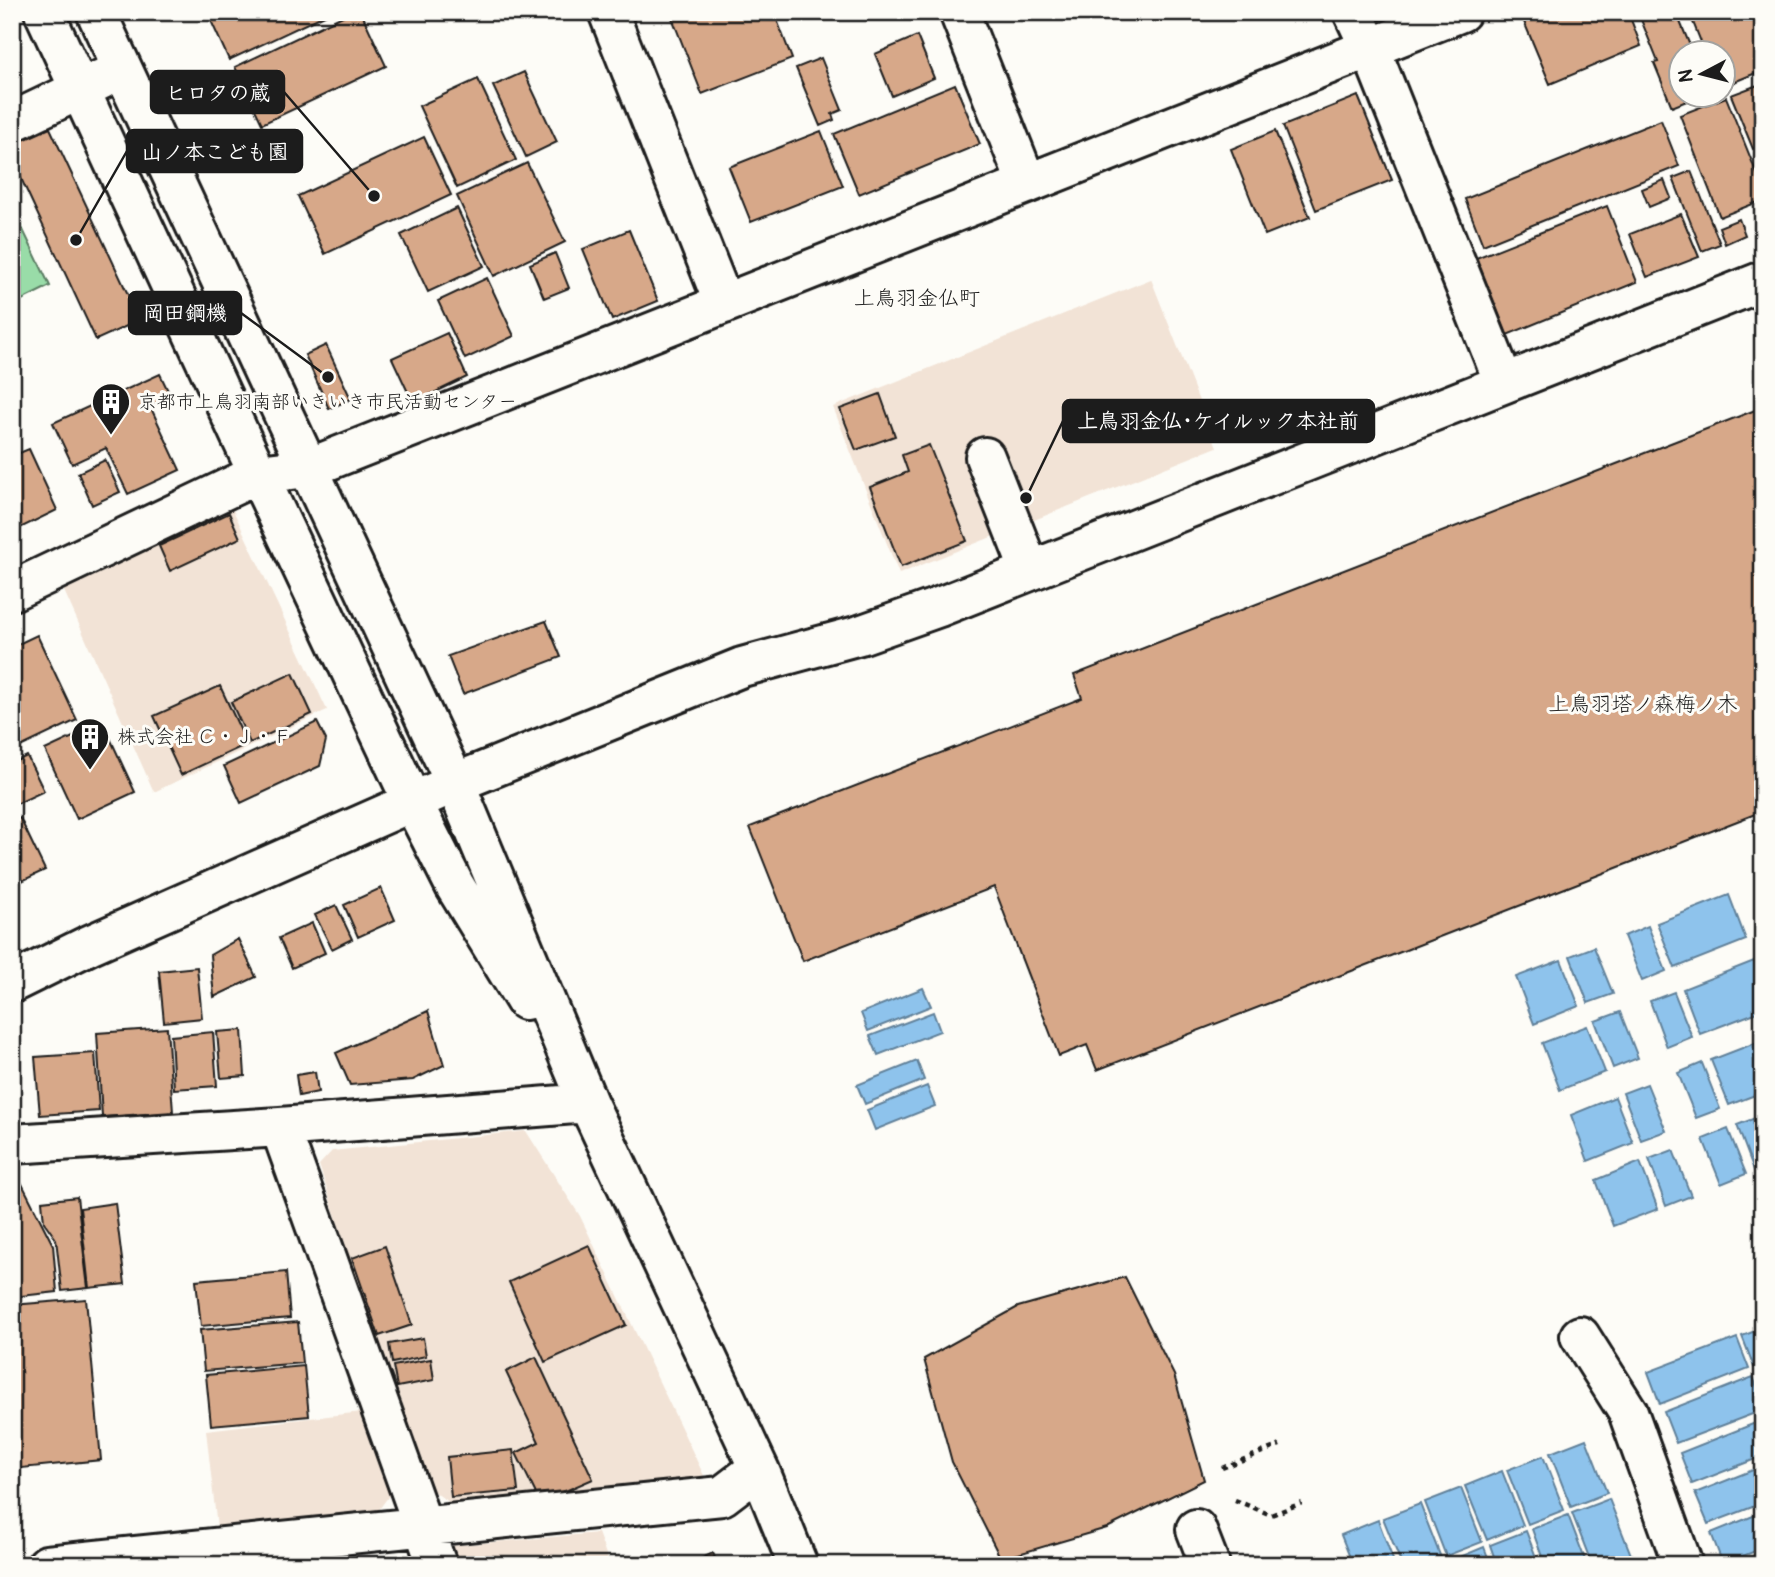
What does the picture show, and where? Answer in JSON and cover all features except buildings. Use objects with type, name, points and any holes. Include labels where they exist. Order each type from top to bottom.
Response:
[{"type":"street","points":[[44,12],[412,801],[456,886],[588,1103]]},
{"type":"street","points":[[96,12],[455,783],[588,1103],[760,1471],[798,1565]]},
{"type":"street","points":[[608,12],[724,304]]},
{"type":"street","points":[[959,12],[1027,184]]},
{"type":"street","points":[[1353,12],[1370,48],[1504,383]]},
{"type":"street","points":[[12,591],[258,474],[309,468],[1461,12]]},
{"type":"street","points":[[12,122],[122,70]]},
{"type":"street","points":[[12,984],[89,945],[412,801],[742,667],[860,635],[939,607],[1763,281]]},
{"type":"street","points":[[985,457],[1030,570]]},
{"type":"street","points":[[12,1144],[588,1103]]},
{"type":"street","points":[[280,1127],[437,1565]]},
{"type":"street","points":[[1580,1336],[1628,1412],[1683,1565]]},
{"type":"street","points":[[47,1565],[108,1562],[722,1496],[760,1471]]},
{"type":"street","points":[[1196,1529],[1210,1565]]},
{"type":"path","points":[[1222,1468],[1280,1445]]},
{"type":"path","points":[[1235,1500],[1271,1515],[1302,1503]]},
{"type":"shaded area","points":[[1151,279],[1217,447],[899,574],[833,407]]},
{"type":"shaded area","points":[[232,508],[327,710],[154,792],[61,584]]},
{"type":"shaded area","points":[[526,1131],[580,1216],[707,1482],[454,1506],[422,1483],[319,1165],[332,1151]]},
{"type":"shaded area","points":[[362,1412],[391,1493],[377,1512],[217,1528],[206,1430]]},
{"type":"shaded area","points":[[598,1533],[610,1565],[455,1565],[448,1546]]},
{"type":"green space","points":[[12,207],[50,286],[12,305]]},
{"type":"water","points":[[1729,895],[1746,940],[1675,968],[1657,923]]},
{"type":"water","points":[[1648,926],[1666,971],[1642,981],[1624,936]]},
{"type":"water","points":[[1594,947],[1613,994],[1588,1003],[1570,956]]},
{"type":"water","points":[[1561,960],[1579,1006],[1534,1024],[1516,977]]},
{"type":"water","points":[[1754,961],[1763,984],[1763,1010],[1700,1034],[1683,989]]},
{"type":"water","points":[[923,988],[931,1006],[868,1031],[861,1013]]},
{"type":"water","points":[[1674,992],[1692,1037],[1667,1047],[1650,1001]]},
{"type":"water","points":[[933,1012],[940,1031],[878,1055],[870,1036]]},
{"type":"water","points":[[1620,1012],[1638,1058],[1613,1068],[1595,1021]]},
{"type":"water","points":[[1587,1026],[1605,1072],[1560,1090],[1542,1043]]},
{"type":"water","points":[[1763,1040],[1763,1092],[1729,1105],[1711,1060]]},
{"type":"water","points":[[917,1061],[924,1080],[865,1104],[857,1085]]},
{"type":"water","points":[[1702,1063],[1720,1109],[1696,1118],[1678,1073]]},
{"type":"water","points":[[1647,1084],[1666,1131],[1641,1140],[1623,1093]]},
{"type":"water","points":[[927,1086],[935,1106],[875,1130],[867,1110]]},
{"type":"water","points":[[1615,1097],[1633,1143],[1588,1161],[1571,1115]]},
{"type":"water","points":[[1763,1115],[1763,1167],[1754,1170],[1737,1125]]},
{"type":"water","points":[[1728,1129],[1746,1174],[1721,1184],[1703,1139]]},
{"type":"water","points":[[1673,1150],[1691,1196],[1666,1206],[1649,1159]]},
{"type":"water","points":[[1640,1162],[1658,1209],[1613,1226],[1596,1180]]},
{"type":"water","points":[[1763,1328],[1763,1364],[1754,1367],[1742,1336]]},
{"type":"water","points":[[1737,1338],[1749,1369],[1660,1404],[1648,1372]]},
{"type":"water","points":[[1753,1377],[1763,1402],[1763,1410],[1676,1443],[1664,1412]]},
{"type":"water","points":[[1763,1420],[1763,1456],[1692,1484],[1680,1453]]},
{"type":"water","points":[[1586,1439],[1607,1493],[1571,1507],[1550,1453]]},
{"type":"water","points":[[1543,1456],[1564,1510],[1528,1524],[1507,1470]]},
{"type":"water","points":[[1763,1466],[1763,1503],[1708,1524],[1695,1493]]},
{"type":"water","points":[[1502,1471],[1523,1525],[1487,1540],[1465,1486]]},
{"type":"water","points":[[1461,1488],[1482,1542],[1446,1556],[1425,1502]]},
{"type":"water","points":[[1609,1499],[1635,1565],[1592,1565],[1572,1513]]},
{"type":"water","points":[[1420,1504],[1441,1558],[1423,1565],[1402,1565],[1383,1518]]},
{"type":"water","points":[[1763,1512],[1763,1548],[1723,1564],[1711,1533]]},
{"type":"water","points":[[1568,1515],[1587,1565],[1545,1565],[1532,1529]]},
{"type":"water","points":[[1378,1520],[1395,1565],[1353,1565],[1341,1535]]},
{"type":"water","points":[[1526,1531],[1539,1565],[1497,1565],[1490,1545]]},
{"type":"water","points":[[1484,1547],[1491,1565],[1449,1565],[1448,1562]]},
{"type":"place","name":"ヒロタの蔵","points":[[374,196]]},
{"type":"place","name":"山ノ本こども園","points":[[76,240]]},
{"type":"place","name":"岡田鋼機","points":[[328,377]]},
{"type":"place","name":"京都市上鳥羽南部いきいき市民活動センタ－","points":[[111,436]]},
{"type":"place","name":"上鳥羽金仏･ケイルック本社前","points":[[1026,498]]},
{"type":"place","name":"株式会社 Ｃ・Ｊ・Ｆ","points":[[90,771]]},
{"type":"district","name":"上鳥羽金仏町","points":[[917,298]]},
{"type":"district","name":"上鳥羽塔ノ森梅ノ木","points":[[1643,704]]}]
